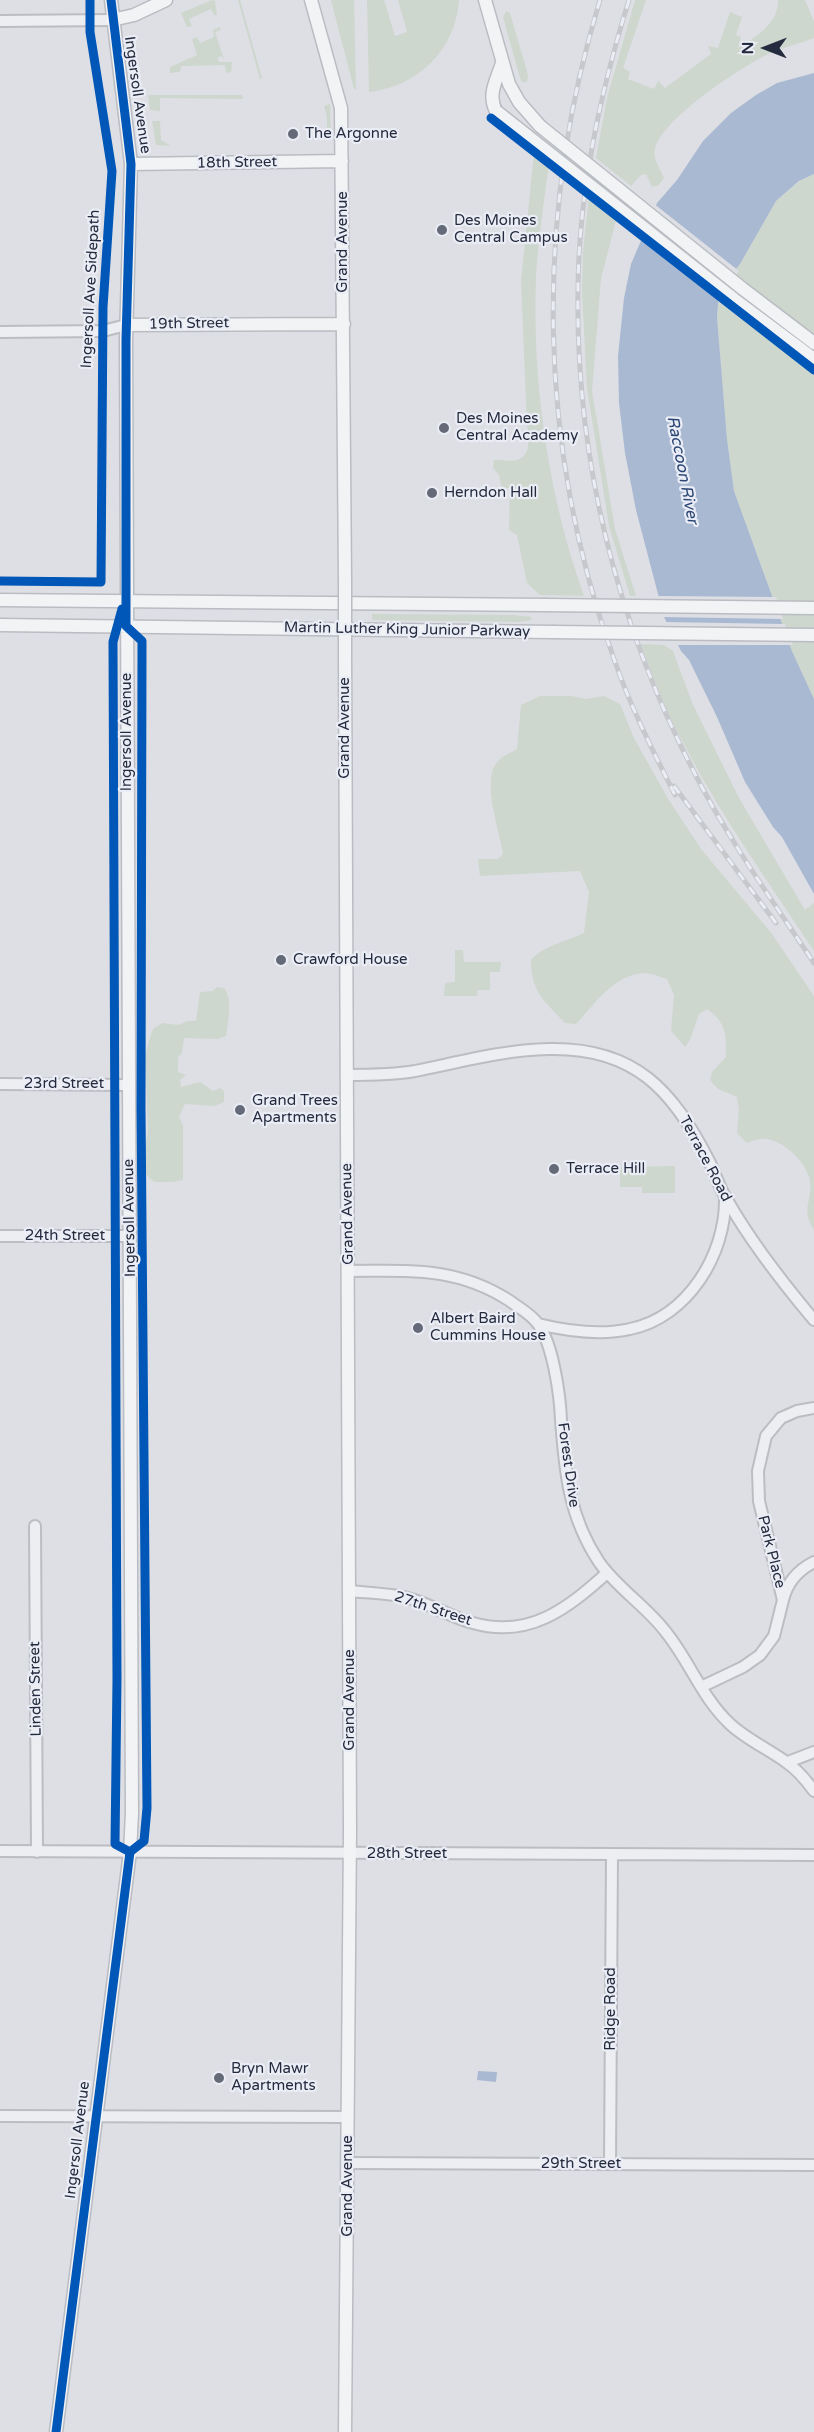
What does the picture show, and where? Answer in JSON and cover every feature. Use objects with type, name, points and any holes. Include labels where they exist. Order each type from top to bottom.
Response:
[{"type":"main road","name":"Ingersoll Avenue","points":[[56,2432],[130,1852],[132,1792],[126,626],[126,326],[131,164],[111,0]]},
{"type":"main road","points":[[112,20],[134,15],[166,0]]},
{"type":"main road","name":"Grand Avenue","points":[[312,0],[339,99],[342,161],[350,1854],[345,2432]]},
{"type":"main road","points":[[485,0],[512,92],[540,126],[814,343]]},
{"type":"main road","points":[[502,62],[492,91],[491,102],[496,111],[735,300],[814,359]]},
{"type":"main road","name":"18th Street","points":[[131,164],[342,161]]},
{"type":"main road","name":"19th Street","points":[[126,326],[344,324]]},
{"type":"main road","name":"Martin Luther King Junior Parkway","points":[[0,600],[814,608]]},
{"type":"main road","name":"Martin Luther King Junior Parkway","points":[[0,625],[814,635]]},
{"type":"street","points":[[0,21],[112,20]]},
{"type":"street","name":"19th Street","points":[[0,332],[103,331],[126,326]]},
{"type":"street","name":"Terrace Road","points":[[347,1075],[403,1072],[478,1056],[539,1050],[580,1050],[609,1056],[644,1074],[674,1103],[702,1147],[725,1197],[792,1294],[814,1320]]},
{"type":"street","name":"23rd Street","points":[[0,1084],[129,1085]]},
{"type":"street","points":[[348,1271],[428,1271],[467,1279],[492,1290],[526,1312],[538,1324],[578,1331],[617,1331],[643,1325],[666,1313],[687,1295],[709,1265],[723,1227],[725,1197]]},
{"type":"street","name":"24th Street","points":[[0,1236],[130,1236]]},
{"type":"street","name":"Forest Drive","points":[[538,1324],[557,1380],[564,1455],[578,1525],[607,1573],[643,1606],[664,1630],[683,1655],[701,1687],[730,1724],[788,1762],[814,1791]]},
{"type":"street","name":"Park Place","points":[[701,1687],[743,1667],[760,1655],[774,1636],[783,1600],[759,1501],[758,1470],[766,1436],[781,1418],[797,1411],[814,1408]]},
{"type":"street","name":"Linden Street","points":[[35,1526],[38,1852]]},
{"type":"street","points":[[783,1600],[790,1583],[797,1574],[814,1562]]},
{"type":"street","name":"27th Street","points":[[349,1591],[409,1599],[474,1624],[517,1627],[527,1626],[556,1614],[581,1597],[607,1573]]},
{"type":"street","points":[[788,1762],[814,1752]]},
{"type":"street","name":"28th Street","points":[[0,1851],[814,1855]]},
{"type":"street","name":"Ridge Road","points":[[610,2164],[612,1854]]},
{"type":"street","points":[[0,2116],[348,2117]]},
{"type":"street","name":"29th Street","points":[[348,2163],[814,2165]]},
{"type":"shaded area","points":[[212,0],[215,1],[217,15],[214,15],[211,9],[189,19],[192,26],[187,27],[181,13]]},
{"type":"shaded area","points":[[238,0],[240,0],[262,78],[260,79]]},
{"type":"shaded area","points":[[331,0],[354,0],[356,89],[354,89]]},
{"type":"shaded area","points":[[367,0],[384,0],[395,36],[407,32],[398,0],[459,0],[451,34],[431,62],[418,74],[403,82],[387,89],[369,92]]},
{"type":"shaded area","points":[[635,0],[646,0],[623,68],[630,72],[628,79],[654,89],[658,81],[665,88],[711,54],[708,46],[718,48],[730,12],[742,17],[736,35],[741,37],[738,48],[759,34],[771,22],[775,16],[778,0],[805,0],[814,21],[814,38],[754,62],[703,96],[672,123],[661,136],[654,152],[664,178],[659,185],[652,187],[646,174],[641,175],[631,186],[596,158],[607,98]]},
{"type":"shaded area","points":[[506,11],[510,13],[528,75],[527,82],[522,82],[520,78],[503,17]]},
{"type":"shaded area","points":[[220,27],[221,30],[215,32],[224,59],[221,56],[217,58],[219,62],[232,62],[231,72],[226,73],[225,65],[181,66],[180,72],[170,73],[170,67],[197,55],[192,39],[197,37],[200,43],[214,37],[213,30]]},
{"type":"shaded area","points":[[148,95],[242,95],[243,99],[160,98],[160,111],[150,110]]},
{"type":"shaded area","points":[[330,104],[331,138],[327,139],[327,117],[324,106]]},
{"type":"shaded area","points":[[152,121],[160,121],[161,140],[171,146],[156,145]]},
{"type":"shaded area","points":[[534,153],[549,164],[536,277],[535,317],[540,398],[552,479],[571,558],[584,596],[540,595],[527,583],[517,535],[509,530],[510,488],[502,488],[499,475],[493,468],[494,460],[519,459],[523,457],[528,448],[521,281]]},
{"type":"shaded area","points":[[814,174],[814,699],[792,651],[734,491],[727,439],[717,317],[719,292],[740,264],[776,201],[800,181]]},
{"type":"shaded area","points":[[589,196],[617,217],[601,278],[592,391],[615,529],[636,596],[630,596],[609,526],[587,388],[582,292],[583,251]]},
{"type":"shaded area","points":[[372,614],[514,615],[531,617],[531,620],[519,622],[372,620]]},
{"type":"shaded area","points":[[640,644],[664,645],[673,651],[693,705],[739,798],[805,910],[814,903],[814,951],[743,844],[693,762],[668,712]]},
{"type":"shaded area","points":[[540,696],[571,696],[586,699],[604,696],[620,704],[634,738],[667,797],[701,849],[772,934],[814,996],[814,1230],[807,1210],[810,1181],[804,1167],[794,1154],[780,1143],[761,1139],[747,1143],[737,1133],[739,1109],[737,1097],[718,1089],[710,1080],[712,1072],[726,1057],[724,1030],[714,1014],[707,1009],[699,1014],[690,1040],[685,1047],[671,1031],[674,995],[667,979],[644,973],[623,979],[606,992],[576,1024],[565,1023],[545,1002],[536,988],[531,960],[549,947],[584,933],[589,892],[580,871],[480,876],[478,859],[498,859],[503,854],[491,794],[493,771],[499,760],[517,749],[521,705]]},
{"type":"shaded area","points":[[455,950],[463,950],[464,962],[501,962],[500,972],[490,972],[490,990],[478,990],[477,996],[444,996],[445,983],[455,982]]},
{"type":"shaded area","points":[[217,987],[224,988],[228,998],[226,1036],[218,1039],[184,1038],[182,1053],[178,1057],[178,1072],[186,1075],[180,1080],[181,1087],[200,1082],[213,1091],[220,1088],[224,1091],[224,1102],[215,1106],[185,1104],[179,1117],[183,1125],[183,1180],[154,1182],[145,1173],[148,1131],[145,1056],[151,1034],[154,1028],[163,1023],[178,1025],[187,1021],[196,1021],[200,992],[213,991]]},
{"type":"shaded area","points":[[675,1166],[675,1193],[642,1193],[642,1187],[620,1187],[620,1167]]},
{"type":"water","name":"Raccoon River","points":[[814,73],[814,174],[799,181],[776,201],[740,264],[719,292],[717,317],[727,439],[734,491],[792,651],[814,699],[814,894],[782,837],[773,827],[745,782],[717,717],[689,660],[681,651],[664,617],[636,510],[625,453],[619,403],[618,356],[624,298],[631,264],[657,203],[677,180],[703,141],[731,113],[777,83]]},
{"type":"water","points":[[478,2071],[497,2072],[496,2082],[477,2080]]},
{"type":"pier","points":[[653,203],[739,271],[722,293],[721,299],[639,235]]},
{"type":"pier","points":[[654,596],[776,597],[783,619],[660,617]]},
{"type":"pier","points":[[663,622],[785,624],[793,645],[674,645]]},
{"type":"railway","points":[[600,0],[578,82],[564,164],[555,247],[553,331],[558,414],[570,497],[589,578],[627,694],[675,795]]},
{"type":"railway","points":[[629,0],[600,106],[587,178],[579,251],[579,350],[584,413],[593,475],[622,597],[666,715],[721,821],[814,963]]},
{"type":"railway","points":[[674,786],[776,923]]},
{"type":"cycle path","name":"Ingersoll Ave Sidepath","points":[[0,581],[101,582],[103,307],[112,171],[90,32],[90,0]]},
{"type":"cycle path","points":[[111,0],[131,164],[126,340],[126,626],[142,641],[141,1108],[147,1808],[144,1841],[130,1852]]},
{"type":"cycle path","points":[[491,118],[814,370]]},
{"type":"cycle path","points":[[122,609],[113,642],[117,1679],[115,1844],[130,1852]]},
{"type":"cycle path","points":[[56,2432],[130,1852]]},
{"type":"place","name":"The Argonne","points":[[293,134]]},
{"type":"place","name":"Des Moines Central Campus","points":[[442,230]]},
{"type":"place","name":"Des Moines Central Academy","points":[[444,428]]},
{"type":"place","name":"Herndon Hall","points":[[432,493]]},
{"type":"place","name":"Crawford House","points":[[281,960]]},
{"type":"place","name":"Grand Trees Apartments","points":[[240,1110]]},
{"type":"place","name":"Terrace Hill","points":[[554,1169]]},
{"type":"place","name":"Albert Baird Cummins House","points":[[418,1328]]},
{"type":"place","name":"Bryn Mawr Apartments","points":[[219,2078]]}]
